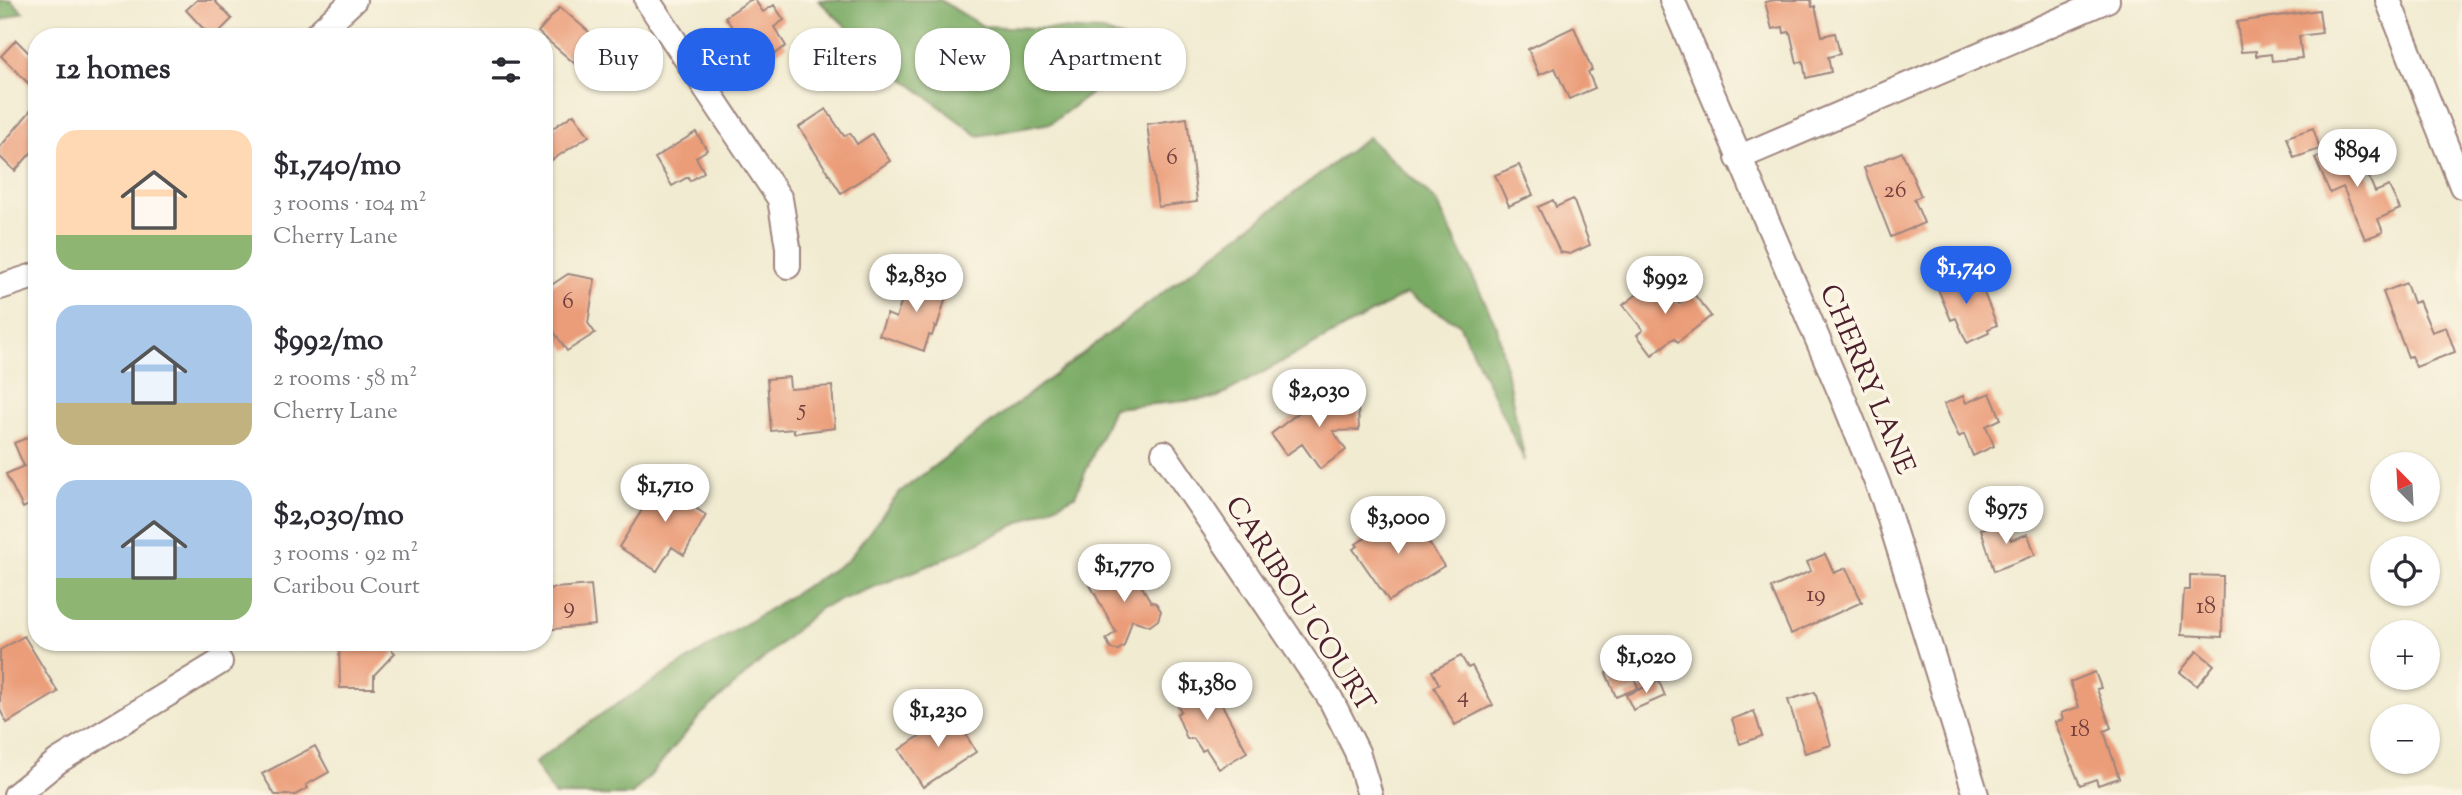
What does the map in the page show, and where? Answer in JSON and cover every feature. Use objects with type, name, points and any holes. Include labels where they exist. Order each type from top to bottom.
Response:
[{"type":"street","points":[[324,28],[354,0]]},
{"type":"street","points":[[647,0],[780,199],[788,247],[788,266]]},
{"type":"street","name":"CHERRY LANE","points":[[1672,0],[1884,500],[1976,795]]},
{"type":"street","points":[[1738,158],[2108,0]]},
{"type":"street","points":[[2388,0],[2462,186]]},
{"type":"street","points":[[0,286],[28,278]]},
{"type":"street","name":"CARIBOU COURT","points":[[1164,453],[1329,698],[1357,751],[1370,795]]},
{"type":"street","points":[[16,795],[58,761],[219,662]]},
{"type":"green space","points":[[0,0],[11,0],[23,12],[0,21]]},
{"type":"green space","points":[[818,0],[940,0],[983,26],[1031,28],[1024,28],[1024,91],[1094,91],[1051,123],[978,136],[920,91],[1010,91],[1010,28],[915,28],[915,87],[901,76],[901,28],[848,28]]},
{"type":"green space","points":[[1368,137],[1437,202],[1497,327],[1525,461],[1459,324],[1406,294],[1216,398],[1113,408],[1075,496],[938,562],[820,608],[701,715],[631,795],[554,795],[534,763],[603,713],[848,560],[900,492]]},
{"type":"building","points":[[197,0],[214,0],[232,19],[223,28],[203,28],[186,10]]},
{"type":"building","points":[[750,0],[755,0],[763,12],[774,5],[784,20],[775,28],[733,28],[725,17]]},
{"type":"building","points":[[1811,0],[1822,36],[1835,33],[1840,54],[1828,57],[1831,72],[1806,78],[1803,61],[1797,63],[1790,32],[1784,33],[1783,27],[1772,29],[1765,2]]},
{"type":"building","points":[[560,7],[584,28],[574,28],[574,63],[553,45],[553,28],[542,28]]},
{"type":"building","points":[[2319,10],[2322,33],[2299,36],[2302,58],[2272,61],[2271,54],[2256,56],[2256,51],[2241,52],[2237,22]]},
{"type":"building","points":[[1574,27],[1592,70],[1588,72],[1595,88],[1569,99],[1555,68],[1539,75],[1528,49]]},
{"type":"building","points":[[775,29],[786,46],[775,54]]},
{"type":"building","points":[[16,40],[28,52],[28,83],[1,56]]},
{"type":"building","points":[[826,109],[844,136],[850,133],[857,144],[872,134],[890,161],[841,193],[799,127]]},
{"type":"building","points":[[28,114],[28,156],[15,171],[0,157],[0,147]]},
{"type":"building","points":[[574,114],[589,136],[553,159],[553,128]]},
{"type":"building","points":[[1187,118],[1197,202],[1158,207],[1147,124]]},
{"type":"building","points":[[2313,128],[2320,149],[2294,158],[2287,137]]},
{"type":"building","points":[[696,132],[707,150],[696,157],[704,172],[690,181],[688,177],[672,186],[655,158]]},
{"type":"building","points":[[2349,143],[2357,163],[2362,161],[2375,192],[2389,186],[2400,209],[2378,219],[2383,232],[2365,239],[2343,187],[2330,193],[2315,158]]},
{"type":"building","points":[[1902,152],[1921,196],[1914,199],[1924,223],[1891,237],[1864,168]]},
{"type":"building","points":[[1519,165],[1533,195],[1509,206],[1495,175]]},
{"type":"building","points":[[1573,199],[1590,245],[1570,254],[1560,252],[1538,207],[1553,200],[1556,207]]},
{"type":"building","points":[[1963,270],[1972,292],[1982,288],[1997,325],[1988,329],[1989,333],[1967,343],[1956,318],[1951,320],[1935,282]]},
{"type":"building","points":[[568,274],[595,279],[588,323],[595,333],[567,351],[553,330],[553,284]]},
{"type":"building","points":[[910,276],[948,290],[937,327],[935,326],[932,336],[929,335],[924,351],[879,335],[887,314],[896,318]]},
{"type":"building","points":[[1659,278],[1679,304],[1693,293],[1711,316],[1678,342],[1674,338],[1652,355],[1637,335],[1643,330],[1623,305]]},
{"type":"building","points":[[2406,283],[2413,303],[2419,301],[2432,332],[2446,327],[2455,352],[2416,367],[2411,356],[2408,357],[2383,292]]},
{"type":"building","points":[[789,377],[790,389],[832,386],[835,428],[794,433],[794,429],[771,431],[767,379]]},
{"type":"building","points":[[1328,390],[1335,400],[1358,407],[1359,430],[1333,431],[1346,450],[1320,469],[1302,444],[1286,455],[1271,434]]},
{"type":"building","points":[[1990,393],[2001,419],[1986,426],[1994,446],[1973,456],[1964,434],[1959,437],[1944,404],[1963,396],[1966,403]]},
{"type":"building","points":[[28,438],[28,506],[23,508],[6,474],[24,466],[14,443]]},
{"type":"building","points":[[679,473],[702,487],[691,505],[706,515],[684,555],[672,547],[657,571],[619,547],[647,502],[651,504],[662,486],[668,490]]},
{"type":"building","points":[[1408,511],[1444,566],[1389,601],[1353,549],[1358,546],[1356,544]]},
{"type":"building","points":[[2006,522],[2011,540],[2028,534],[2035,555],[1994,571],[1981,529]]},
{"type":"building","points":[[1825,554],[1834,573],[1846,568],[1862,602],[1791,634],[1771,588],[1811,571],[1807,562]]},
{"type":"building","points":[[1128,563],[1151,602],[1156,603],[1161,611],[1158,620],[1150,626],[1132,620],[1124,646],[1118,650],[1111,649],[1106,639],[1116,632],[1090,585]]},
{"type":"building","points":[[2190,575],[2223,576],[2222,637],[2181,635],[2184,590],[2190,590]]},
{"type":"building","points":[[591,585],[595,625],[553,629],[553,588]]},
{"type":"building","points":[[24,636],[28,643],[28,651],[33,651],[58,692],[7,723],[0,710],[0,650]]},
{"type":"building","points":[[339,651],[395,653],[374,675],[374,688],[340,688]]},
{"type":"building","points":[[2197,651],[2214,665],[2197,686],[2180,672]]},
{"type":"building","points":[[1461,656],[1468,668],[1472,666],[1493,705],[1455,725],[1434,687],[1439,684],[1432,671]]},
{"type":"building","points":[[1629,664],[1638,688],[1616,697],[1606,673]]},
{"type":"building","points":[[2095,672],[2101,688],[2097,689],[2111,728],[2104,731],[2119,778],[2098,785],[2096,779],[2080,785],[2055,722],[2063,720],[2061,713],[2079,707],[2070,682]]},
{"type":"building","points":[[1194,673],[1206,693],[1210,691],[1217,703],[1220,701],[1247,752],[1219,769],[1206,749],[1202,751],[1194,739],[1187,739],[1177,714],[1181,711],[1168,690]]},
{"type":"building","points":[[1659,681],[1665,696],[1633,710],[1626,695]]},
{"type":"building","points":[[1815,692],[1831,745],[1805,753],[1788,700]]},
{"type":"building","points":[[951,709],[976,752],[923,787],[899,750],[927,731],[924,726]]},
{"type":"building","points":[[1754,711],[1762,736],[1740,744],[1732,719]]},
{"type":"building","points":[[315,746],[329,772],[306,785],[308,788],[295,795],[275,795],[262,774]]}]
